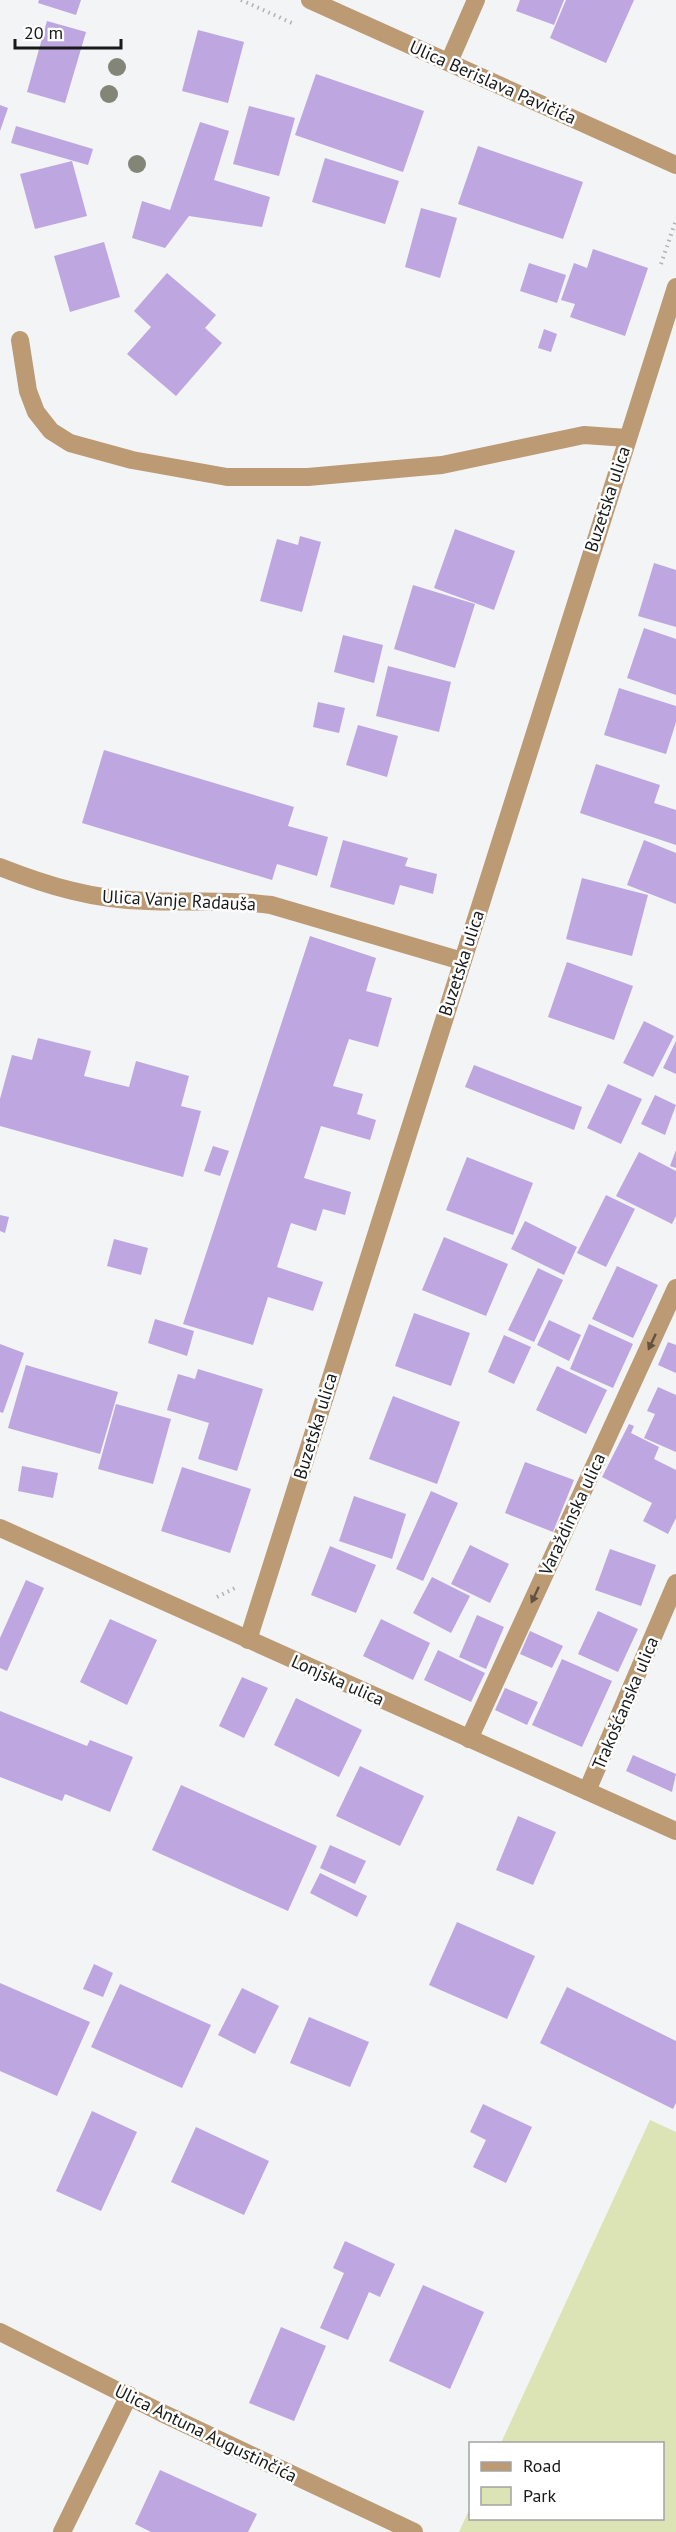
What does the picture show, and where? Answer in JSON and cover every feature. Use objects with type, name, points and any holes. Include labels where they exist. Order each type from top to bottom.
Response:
[{"type":"street","name":"Ulica Berislava Pavičića","points":[[310,0],[676,165]]},
{"type":"street","points":[[449,62],[476,0]]},
{"type":"street","name":"Buzetska ulica","points":[[248,1640],[676,287]]},
{"type":"street","points":[[20,340],[28,391],[36,412],[51,432],[70,443],[132,460],[227,477],[309,477],[399,470],[476,459],[584,435],[627,438]]},
{"type":"street","name":"Ulica Vanje Radauša","points":[[0,867],[47,885],[104,897],[145,901],[245,902],[271,905],[462,961]]},
{"type":"street","name":"Varaždinska ulica","points":[[469,1739],[676,1288]]},
{"type":"street","name":"Lonjska ulica","points":[[0,1528],[676,1831]]},
{"type":"street","name":"Trakošćanska ulica","points":[[587,1791],[676,1583]]},
{"type":"street","name":"Ulica Antuna Augustinčića","points":[[0,2332],[414,2532]]},
{"type":"street","points":[[62,2532],[129,2395]]},
{"type":"green space","points":[[650,2120],[676,2132],[676,2532],[459,2532],[469,2510],[469,2520],[664,2520],[664,2442],[501,2442]]},
{"type":"building","points":[[39,0],[81,0],[76,15],[38,3]]},
{"type":"building","points":[[520,0],[564,0],[554,25],[516,11]]},
{"type":"building","points":[[566,0],[634,0],[606,63],[550,38]]},
{"type":"building","points":[[47,21],[86,32],[65,103],[27,92]]},
{"type":"building","points":[[198,30],[244,42],[228,103],[182,91]]},
{"type":"building","points":[[316,74],[424,111],[403,172],[295,135]]},
{"type":"building","points":[[0,105],[8,108],[0,131]]},
{"type":"building","points":[[249,106],[295,118],[279,176],[233,164]]},
{"type":"building","points":[[200,122],[229,131],[214,180],[270,197],[262,227],[189,216],[165,248],[132,238],[142,201],[170,210]]},
{"type":"building","points":[[16,126],[93,149],[88,165],[11,143]]},
{"type":"building","points":[[478,146],[583,182],[563,239],[458,204]]},
{"type":"building","points":[[325,158],[399,181],[385,224],[312,202]]},
{"type":"building","points":[[72,161],[87,216],[35,229],[20,174]]},
{"type":"building","points":[[421,208],[457,218],[440,278],[405,267]]},
{"type":"building","points":[[104,242],[120,297],[70,312],[54,256]]},
{"type":"building","points":[[593,249],[648,268],[625,336],[570,317],[575,304],[561,300],[574,263],[587,268]]},
{"type":"building","points":[[529,263],[566,275],[557,303],[520,291]]},
{"type":"building","points":[[167,273],[216,315],[205,328],[222,343],[176,396],[127,354],[151,327],[134,311]]},
{"type":"building","points":[[544,329],[557,334],[551,352],[538,348]]},
{"type":"building","points":[[455,529],[515,551],[494,610],[434,588]]},
{"type":"building","points":[[300,536],[321,542],[302,612],[260,601],[277,539],[298,545]]},
{"type":"building","points":[[654,563],[676,570],[676,627],[638,616]]},
{"type":"building","points":[[413,585],[475,604],[455,668],[394,649]]},
{"type":"building","points":[[644,628],[676,639],[676,695],[627,678]]},
{"type":"building","points":[[343,635],[383,645],[374,683],[334,672]]},
{"type":"building","points":[[388,666],[451,682],[439,732],[376,716]]},
{"type":"building","points":[[619,688],[676,706],[676,722],[666,754],[604,735]]},
{"type":"building","points":[[318,702],[345,708],[339,733],[313,727]]},
{"type":"building","points":[[358,725],[398,736],[387,777],[346,765]]},
{"type":"building","points":[[104,750],[294,807],[288,826],[328,837],[317,876],[277,864],[272,880],[82,823]]},
{"type":"building","points":[[596,764],[660,785],[654,803],[676,810],[676,845],[580,813]]},
{"type":"building","points":[[343,840],[408,858],[405,866],[437,874],[433,894],[400,885],[394,905],[330,887]]},
{"type":"building","points":[[644,840],[676,853],[676,904],[627,885]]},
{"type":"building","points":[[582,878],[648,895],[632,956],[566,939]]},
{"type":"building","points":[[310,936],[376,958],[366,991],[392,998],[378,1047],[349,1039],[333,1086],[363,1094],[357,1114],[376,1120],[370,1140],[321,1126],[304,1178],[351,1192],[345,1215],[323,1209],[316,1231],[291,1223],[277,1267],[323,1282],[313,1311],[268,1297],[253,1345],[183,1324]]},
{"type":"building","points":[[567,962],[633,986],[614,1040],[548,1017]]},
{"type":"building","points":[[644,1021],[674,1036],[653,1077],[623,1063]]},
{"type":"building","points":[[38,1038],[91,1051],[84,1076],[129,1087],[136,1061],[189,1076],[181,1106],[201,1111],[183,1177],[0,1126],[0,1099],[12,1055],[32,1060]]},
{"type":"building","points":[[676,1041],[676,1074],[663,1068]]},
{"type":"building","points":[[474,1065],[582,1107],[574,1130],[465,1087]]},
{"type":"building","points":[[608,1084],[642,1099],[621,1144],[587,1128]]},
{"type":"building","points":[[655,1095],[676,1105],[665,1135],[641,1124]]},
{"type":"building","points":[[213,1146],[229,1151],[220,1176],[204,1171]]},
{"type":"building","points":[[676,1150],[676,1168],[670,1166]]},
{"type":"building","points":[[639,1152],[676,1171],[676,1216],[672,1224],[616,1196]]},
{"type":"building","points":[[467,1157],[533,1183],[513,1235],[446,1210]]},
{"type":"building","points":[[606,1195],[635,1209],[606,1267],[577,1253]]},
{"type":"building","points":[[0,1215],[9,1217],[5,1233],[0,1231]]},
{"type":"building","points":[[525,1221],[577,1247],[564,1275],[511,1249]]},
{"type":"building","points":[[444,1237],[508,1264],[486,1316],[422,1290]]},
{"type":"building","points":[[114,1239],[148,1248],[141,1275],[107,1266]]},
{"type":"building","points":[[617,1266],[658,1285],[633,1338],[592,1319]]},
{"type":"building","points":[[538,1268],[563,1280],[534,1342],[508,1330]]},
{"type":"building","points":[[414,1313],[470,1333],[451,1386],[395,1366]]},
{"type":"building","points":[[155,1319],[194,1331],[187,1356],[148,1343]]},
{"type":"building","points":[[549,1320],[581,1335],[569,1361],[537,1345]]},
{"type":"building","points":[[589,1324],[633,1344],[613,1388],[570,1369]]},
{"type":"building","points":[[504,1335],[531,1347],[514,1384],[488,1372]]},
{"type":"building","points":[[668,1342],[676,1345],[676,1373],[658,1365]]},
{"type":"building","points":[[0,1344],[24,1353],[3,1413],[0,1412]]},
{"type":"building","points":[[26,1365],[118,1392],[100,1454],[8,1428]]},
{"type":"building","points":[[557,1366],[607,1390],[586,1434],[536,1410]]},
{"type":"building","points":[[198,1369],[263,1389],[237,1471],[198,1459],[209,1423],[167,1410],[178,1374],[195,1379]]},
{"type":"building","points":[[658,1387],[676,1395],[676,1452],[644,1438],[655,1414],[647,1411]]},
{"type":"building","points":[[393,1396],[460,1422],[437,1484],[369,1459]]},
{"type":"building","points":[[116,1404],[171,1419],[153,1484],[98,1469]]},
{"type":"building","points":[[629,1424],[634,1426],[631,1433],[659,1447],[654,1459],[676,1470],[676,1518],[668,1534],[643,1521],[652,1503],[602,1477]]},
{"type":"building","points":[[525,1462],[574,1480],[553,1532],[505,1513]]},
{"type":"building","points":[[22,1466],[58,1473],[53,1498],[18,1491]]},
{"type":"building","points":[[182,1467],[251,1489],[230,1553],[161,1531]]},
{"type":"building","points":[[431,1491],[458,1503],[423,1581],[396,1569]]},
{"type":"building","points":[[354,1496],[406,1514],[392,1559],[339,1541]]},
{"type":"building","points":[[470,1545],[509,1564],[490,1603],[451,1584]]},
{"type":"building","points":[[330,1546],[376,1565],[356,1613],[311,1595]]},
{"type":"building","points":[[610,1549],[656,1565],[641,1606],[595,1590]]},
{"type":"building","points":[[432,1577],[470,1596],[451,1633],[413,1613]]},
{"type":"building","points":[[26,1580],[44,1588],[7,1671],[0,1668],[0,1638]]},
{"type":"building","points":[[598,1611],[638,1629],[618,1672],[578,1654]]},
{"type":"building","points":[[477,1615],[504,1627],[486,1669],[459,1657]]},
{"type":"building","points":[[110,1619],[157,1640],[127,1705],[80,1682]]},
{"type":"building","points":[[381,1619],[430,1643],[413,1680],[363,1656]]},
{"type":"building","points":[[530,1631],[563,1646],[552,1668],[520,1654]]},
{"type":"building","points":[[438,1650],[485,1673],[471,1702],[424,1680]]},
{"type":"building","points":[[562,1659],[612,1681],[582,1747],[532,1725]]},
{"type":"building","points":[[242,1677],[268,1688],[244,1738],[219,1726]]},
{"type":"building","points":[[505,1688],[538,1702],[527,1725],[495,1710]]},
{"type":"building","points":[[296,1698],[362,1730],[339,1777],[274,1745]]},
{"type":"building","points":[[0,1711],[87,1746],[90,1740],[133,1757],[110,1812],[65,1794],[62,1801],[0,1777]]},
{"type":"building","points":[[633,1755],[676,1774],[672,1792],[626,1771]]},
{"type":"building","points":[[360,1766],[424,1796],[400,1846],[336,1816]]},
{"type":"building","points":[[181,1785],[317,1846],[288,1911],[152,1850]]},
{"type":"building","points":[[518,1816],[556,1832],[533,1885],[496,1870]]},
{"type":"building","points":[[330,1845],[366,1861],[355,1884],[320,1868]]},
{"type":"building","points":[[320,1873],[367,1896],[357,1917],[310,1893]]},
{"type":"building","points":[[457,1922],[535,1956],[507,2019],[429,1985]]},
{"type":"building","points":[[94,1964],[113,1973],[103,1997],[83,1989]]},
{"type":"building","points":[[0,1983],[90,2022],[57,2096],[0,2071]]},
{"type":"building","points":[[120,1984],[211,2025],[182,2088],[91,2047]]},
{"type":"building","points":[[567,1987],[676,2041],[676,2103],[673,2109],[540,2043]]},
{"type":"building","points":[[242,1988],[279,2006],[255,2054],[218,2035]]},
{"type":"building","points":[[309,2017],[369,2042],[350,2087],[290,2063]]},
{"type":"building","points":[[483,2104],[532,2127],[506,2183],[473,2167],[486,2140],[470,2132]]},
{"type":"building","points":[[92,2111],[137,2132],[101,2211],[56,2191]]},
{"type":"building","points":[[196,2127],[269,2161],[244,2215],[171,2182]]},
{"type":"building","points":[[345,2241],[395,2264],[380,2297],[369,2292],[348,2340],[320,2328],[344,2273],[333,2268]]},
{"type":"building","points":[[423,2285],[484,2312],[450,2389],[389,2361]]},
{"type":"building","points":[[281,2327],[326,2346],[294,2421],[249,2403]]},
{"type":"building","points":[[160,2470],[257,2514],[248,2532],[151,2532],[135,2524]]}]
